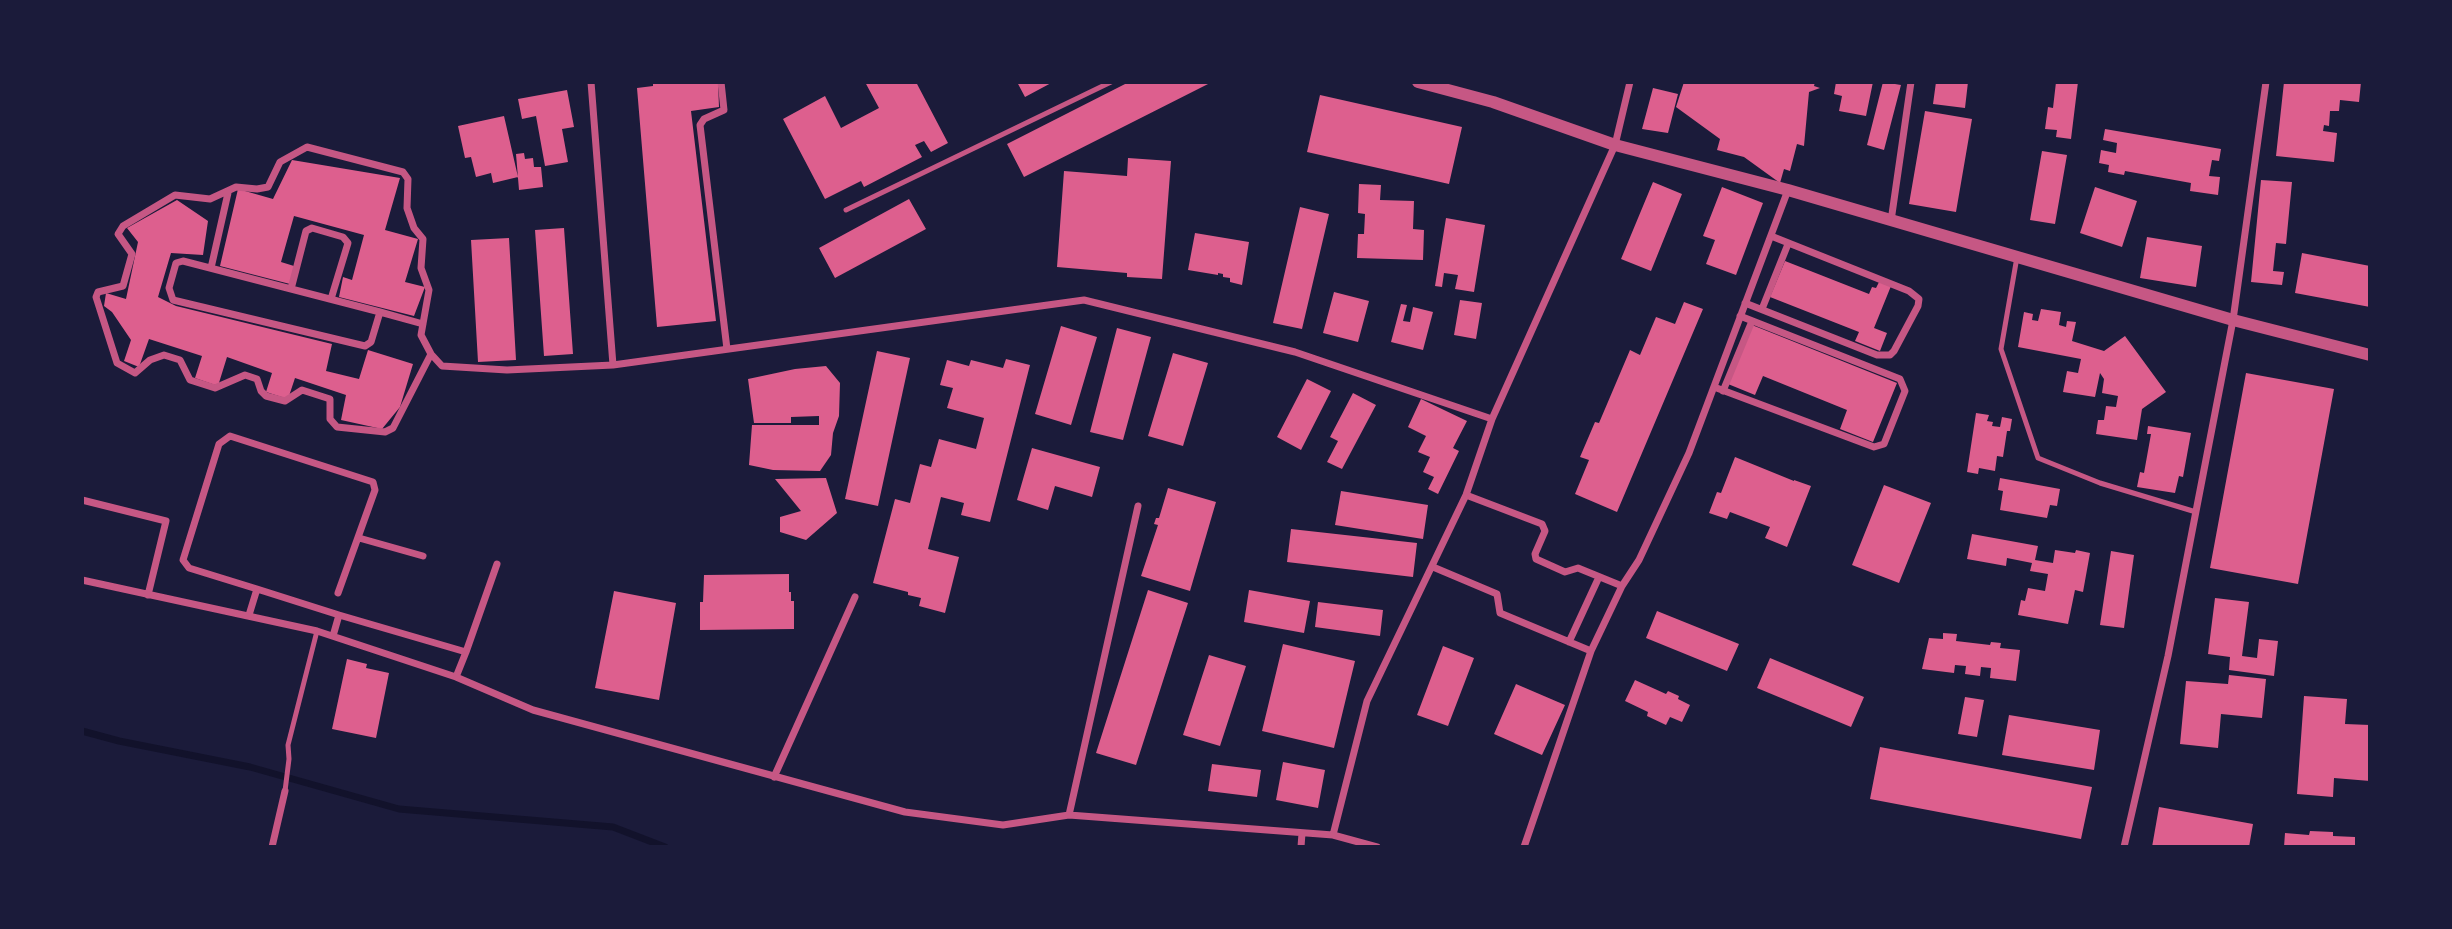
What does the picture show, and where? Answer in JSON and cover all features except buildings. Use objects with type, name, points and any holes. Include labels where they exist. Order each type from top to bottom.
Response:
[{"type":"street","points":[[591,82],[612,365]]},
{"type":"street","points":[[721,82],[723,110],[704,119],[700,125],[727,349]]},
{"type":"street","points":[[1418,82],[1493,102],[1615,145],[1788,190],[2233,320],[2370,355]]},
{"type":"street","points":[[1332,835],[1367,701],[1398,631],[1433,567],[1466,495],[1492,419],[1615,145],[1630,82]]},
{"type":"street","points":[[1891,221],[1911,82]]},
{"type":"street","points":[[2124,847],[2168,656],[2233,320],[2266,82]]},
{"type":"street","points":[[430,354],[393,428],[385,432],[337,427],[330,419],[330,399],[302,390],[285,401],[266,396],[257,379],[245,375],[215,388],[190,380],[180,360],[164,355],[150,360],[135,373],[117,363],[96,297],[98,292],[123,286],[132,254],[118,234],[123,226],[174,195],[210,199],[236,187],[268,187],[280,162],[307,147],[403,172],[408,179],[407,208],[414,228],[423,239],[421,268],[429,290],[421,335],[430,354],[442,366],[507,370],[612,365],[1084,300],[1295,352],[1492,419]]},
{"type":"street","points":[[1524,847],[1591,651],[1622,586],[1639,560],[1678,477],[1788,190]]},
{"type":"street","points":[[211,268],[228,192]]},
{"type":"street","points":[[291,289],[306,231],[312,228],[344,237],[348,243],[331,299]]},
{"type":"street","points":[[1745,303],[1877,355],[1890,355],[1894,351],[1918,306],[1919,299],[1909,291],[1771,236]]},
{"type":"street","points":[[1762,309],[1788,244]]},
{"type":"street","points":[[380,312],[371,342],[365,346],[173,300],[169,288],[176,263],[183,261],[331,299],[380,312],[423,324]]},
{"type":"street","points":[[1714,387],[1874,447],[1884,444],[1905,391],[1900,379],[1740,316]]},
{"type":"street","points":[[1723,391],[1752,321]]},
{"type":"street","points":[[338,593],[375,490],[373,482],[229,436],[219,444],[183,560],[189,568],[466,652]]},
{"type":"street","points":[[1466,495],[1542,524],[1545,531],[1535,554],[1536,559],[1564,572],[1578,568],[1622,586]]},
{"type":"street","points":[[82,500],[166,520],[148,595]]},
{"type":"street","points":[[1069,816],[1138,506]]},
{"type":"street","points":[[359,538],[423,556]]},
{"type":"street","points":[[456,677],[497,564]]},
{"type":"street","points":[[1433,567],[1497,594],[1500,613],[1591,651]]},
{"type":"street","points":[[1569,642],[1599,577]]},
{"type":"street","points":[[82,580],[317,631],[456,677],[533,710],[905,812],[1003,825],[1069,816],[1332,835],[1377,847]]},
{"type":"street","points":[[249,615],[257,589]]},
{"type":"street","points":[[774,776],[855,597]]},
{"type":"street","points":[[333,636],[339,615]]},
{"type":"street","points":[[272,847],[285,791]]},
{"type":"street","points":[[1301,847],[1302,833]]},
{"type":"lane","points":[[846,211],[1111,82]]},
{"type":"lane","points":[[2017,257],[2001,349],[2038,458],[2100,483],[2196,512]]},
{"type":"lane","points":[[285,791],[288,745],[317,631]]},
{"type":"waterway","points":[[82,731],[250,767],[399,809],[613,827],[665,847]]}]
